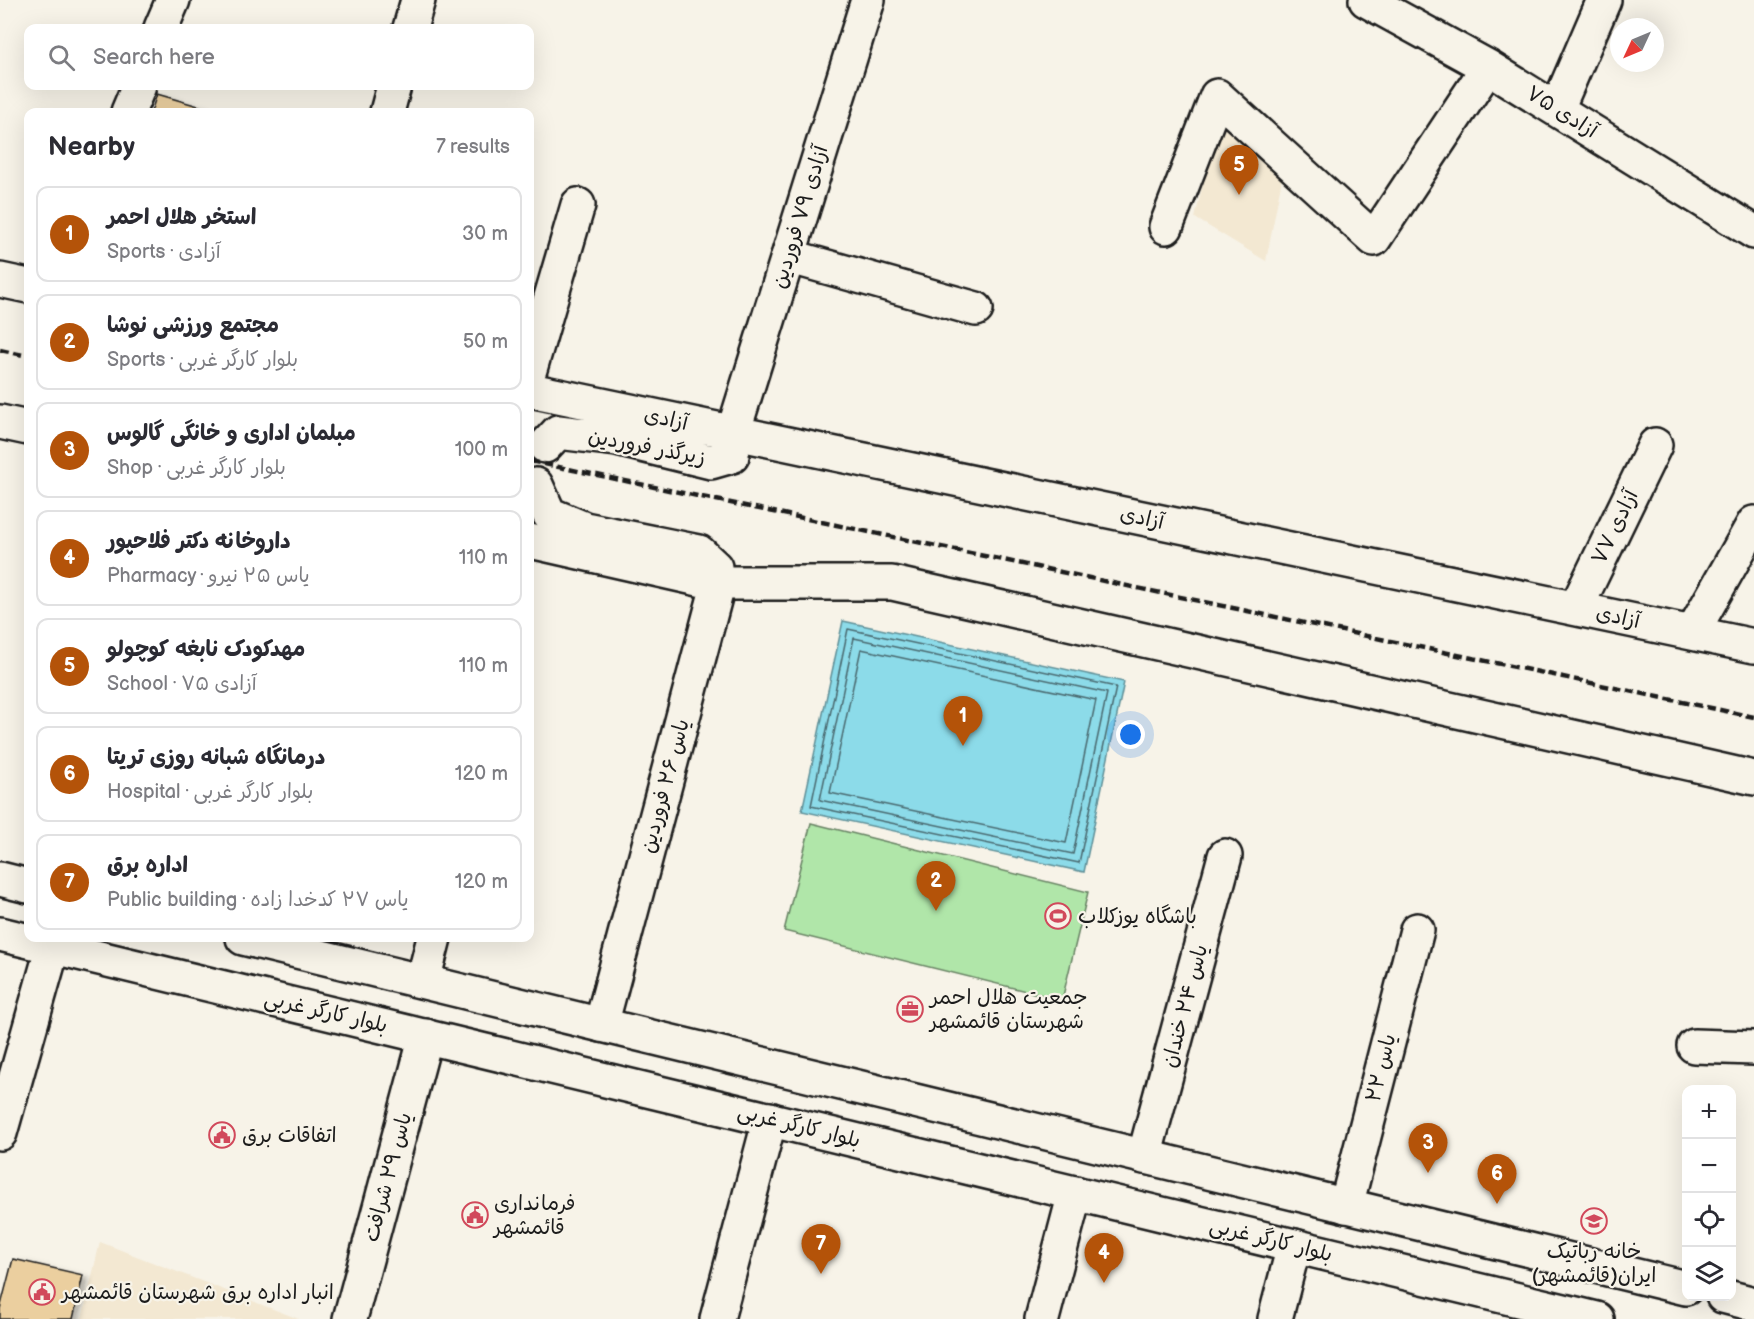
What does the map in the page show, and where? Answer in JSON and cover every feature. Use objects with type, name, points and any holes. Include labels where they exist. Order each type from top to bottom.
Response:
[{"type":"street","points":[[163,24],[173,0]]},
{"type":"street","points":[[411,24],[418,0]]},
{"type":"street","name":"آزادی ۷۹ فروردین","points":[[733,433],[868,0]]},
{"type":"street","name":"آزادی ۷۵","points":[[1366,0],[1488,67],[1754,232]]},
{"type":"street","points":[[1557,109],[1604,0]]},
{"type":"street","points":[[1166,227],[1217,96],[1374,239],[1488,67]]},
{"type":"street","points":[[130,108],[137,90]]},
{"type":"street","points":[[388,108],[393,90]]},
{"type":"street","points":[[534,355],[578,206]]},
{"type":"street","points":[[788,256],[976,309]]},
{"type":"street","points":[[0,280],[24,285]]},
{"type":"street","name":"آزادی","points":[[534,391],[1754,646]]},
{"type":"street","points":[[0,422],[24,427]]},
{"type":"street","name":"زیرگذر فروردین","points":[[545,446],[558,432],[617,439],[711,462],[732,456],[733,433]]},
{"type":"street","name":"آزادی ۷۷","points":[[1576,608],[1655,445]]},
{"type":"street","points":[[536,485],[549,514],[585,529],[699,552],[715,567],[716,583]]},
{"type":"street","points":[[1692,633],[1754,523]]},
{"type":"street","points":[[534,542],[716,583],[892,583],[1754,778]]},
{"type":"street","name":"یاس ۲۶ فروردین","points":[[601,1026],[716,593],[716,583]]},
{"type":"street","name":"یاس ۲۴ خندان","points":[[1144,1157],[1225,856]]},
{"type":"street","points":[[0,879],[24,885]]},
{"type":"street","name":"یاس ۲۲","points":[[1346,1206],[1417,930]]},
{"type":"street","name":"بلوار کارگر غربی","points":[[0,934],[24,939]]},
{"type":"street","name":"بلوار کارگر غربی","points":[[35,942],[1597,1319]]},
{"type":"street","points":[[260,942],[1682,1287]]},
{"type":"street","points":[[423,981],[433,942]]},
{"type":"street","points":[[0,1133],[53,946]]},
{"type":"street","name":"یاس ۲۹ شرافت","points":[[350,1319],[426,1036]]},
{"type":"street","points":[[1694,1046],[1754,1048]]},
{"type":"street","points":[[717,1319],[770,1119]]},
{"type":"street","points":[[1042,1319],[1075,1193]]},
{"type":"street","points":[[1275,1319],[1294,1246]]},
{"type":"street","points":[[1736,1299],[1754,1304]]},
{"type":"shaded area","points":[[1219,112],[1283,173],[1266,261],[1195,218]]},
{"type":"shaded area","points":[[100,1242],[299,1319],[82,1319]]},
{"type":"green space","points":[[811,823],[1088,892],[1062,1000],[784,931]]},
{"type":"water","points":[[843,621],[1124,682],[1084,872],[802,811]]},
{"type":"building","points":[[157,94],[205,108],[152,108]]},
{"type":"building","name":"انبار اداره برق شهرستان قائمشهر","points":[[13,1259],[83,1275],[73,1319],[0,1319],[0,1309]]},
{"type":"railway","points":[[0,350],[24,355]]},
{"type":"railway","points":[[534,462],[1754,717]]},
{"type":"place","name":"مهدکودک نابغه کوچولو","points":[[1239,195]]},
{"type":"place","name":"استخر هلال احمر","points":[[963,746]]},
{"type":"place","name":"مجتمع ورزشی نوشا","points":[[936,911]]},
{"type":"place","name":"باشگاه یوزکلاب","points":[[1058,916]]},
{"type":"place","name":"جمعیت هلال احمر شهرستان قائمشهر","points":[[910,1009]]},
{"type":"place","name":"اتفاقات برق","points":[[222,1135]]},
{"type":"place","name":"مبلمان اداری و خانگی گالوس","points":[[1428,1173]]},
{"type":"place","name":"درمانگاه شبانه روزی تریتا","points":[[1497,1204]]},
{"type":"place","name":"فرمانداری قائمشهر","points":[[475,1215]]},
{"type":"place","name":"خانه رباتیک ایران(قائمشهر)","points":[[1594,1221]]},
{"type":"place","name":"اداره برق","points":[[821,1274]]},
{"type":"place","name":"داروخانه دکتر فلاحپور","points":[[1104,1283]]},
{"type":"place","name":"انبار اداره برق شهرستان قائمشهر","points":[[42,1292]]}]
